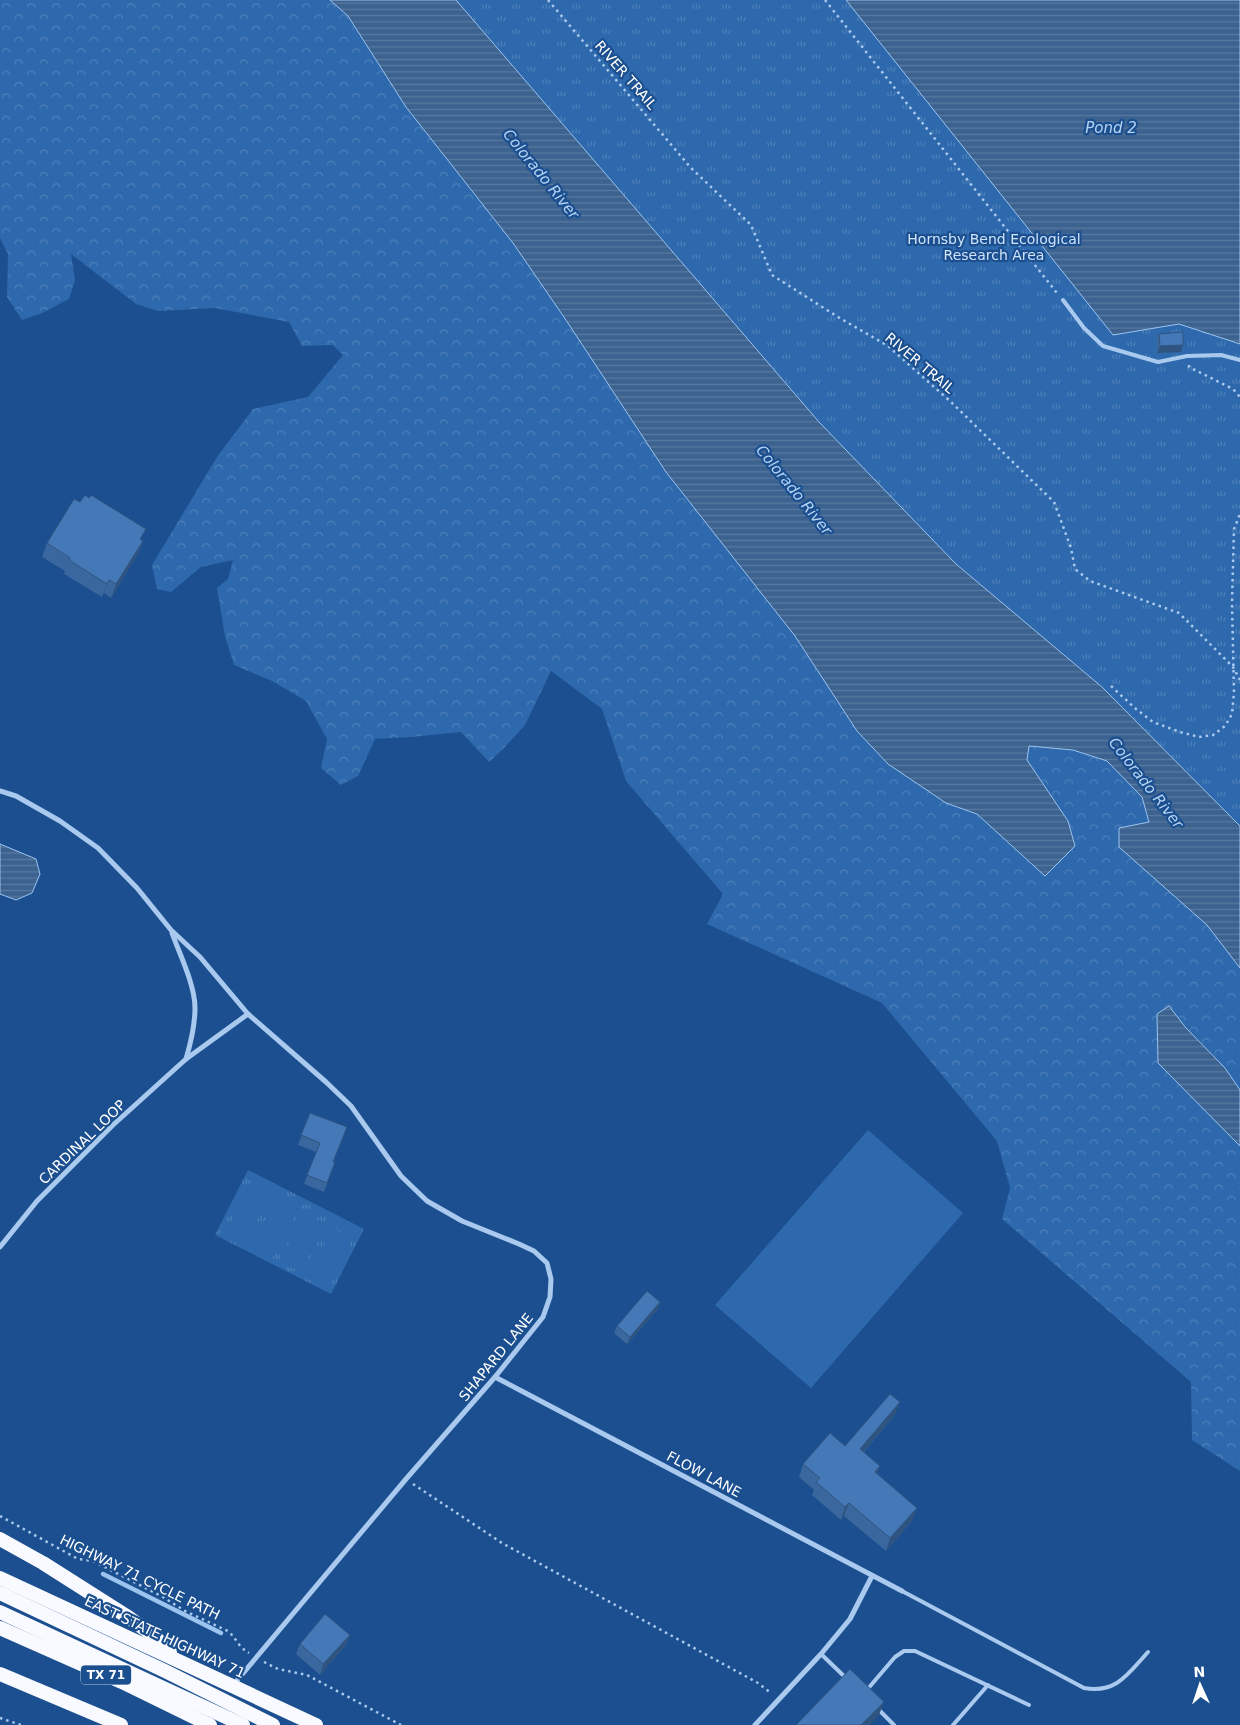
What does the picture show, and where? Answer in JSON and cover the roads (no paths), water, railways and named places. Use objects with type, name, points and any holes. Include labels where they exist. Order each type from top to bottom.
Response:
[{"type":"highway","points":[[0,1539],[43,1563],[128,1617],[154,1636],[177,1660]]},
{"type":"highway","name":"EAST STATE HIGHWAY 71","points":[[0,1578],[316,1725]]},
{"type":"highway","points":[[0,1593],[166,1671],[273,1725]]},
{"type":"highway","points":[[0,1612],[243,1725]]},
{"type":"highway","name":"TX 71","points":[[0,1628],[114,1678],[210,1725]]},
{"type":"highway","points":[[0,1674],[121,1725]]},
{"type":"street","points":[[0,791],[16,796],[60,821],[98,848],[137,888],[171,930],[200,958],[248,1014]]},
{"type":"street","points":[[171,930],[190,984],[195,1006],[194,1027],[186,1059]]},
{"type":"street","name":"CARDINAL LOOP","points":[[0,1248],[44,1194],[113,1125],[186,1059],[248,1014]]},
{"type":"street","name":"SHAPARD LANE","points":[[233,1686],[543,1318],[550,1297],[551,1279],[547,1263],[534,1252],[462,1221],[427,1201],[401,1176],[350,1106],[326,1082],[248,1014]]},
{"type":"street","name":"FLOW LANE","points":[[495,1377],[902,1591]]},
{"type":"street","points":[[755,1725],[821,1654],[850,1619],[872,1576]]},
{"type":"lane","points":[[1062,300],[1084,328],[1103,346],[1158,362],[1187,356],[1221,355],[1240,360]]},
{"type":"lane","points":[[902,1591],[1084,1688],[1098,1690],[1113,1686],[1124,1679],[1148,1652]]},
{"type":"lane","points":[[863,1695],[895,1658],[904,1651],[915,1651],[1029,1705]]},
{"type":"lane","points":[[821,1654],[851,1683]]},
{"type":"lane","points":[[953,1725],[988,1686]]},
{"type":"lane","points":[[875,1707],[894,1725]]},
{"type":"water","name":"Colorado River","points":[[330,0],[456,0],[819,422],[956,564],[1102,687],[1240,826],[1240,968],[1207,925],[1119,847],[1119,828],[1149,822],[1142,797],[1107,761],[1073,750],[1029,746],[1027,760],[1068,821],[1075,846],[1045,876],[977,814],[946,803],[888,764],[857,731],[795,636],[666,472],[513,243],[406,107],[348,16]]},
{"type":"water","name":"Pond 2","points":[[846,0],[1240,0],[1240,344],[1179,324],[1113,335]]},
{"type":"water","points":[[0,844],[36,859],[40,874],[32,893],[16,900],[0,894]]},
{"type":"water","points":[[1169,1006],[1186,1028],[1225,1068],[1240,1090],[1240,1146],[1158,1063],[1157,1014]]},
{"type":"waterway","points":[[103,1574],[221,1633]]},
{"type":"park label","name":"Hornsby Bend Ecological Research Area","points":[[994,248]]}]
